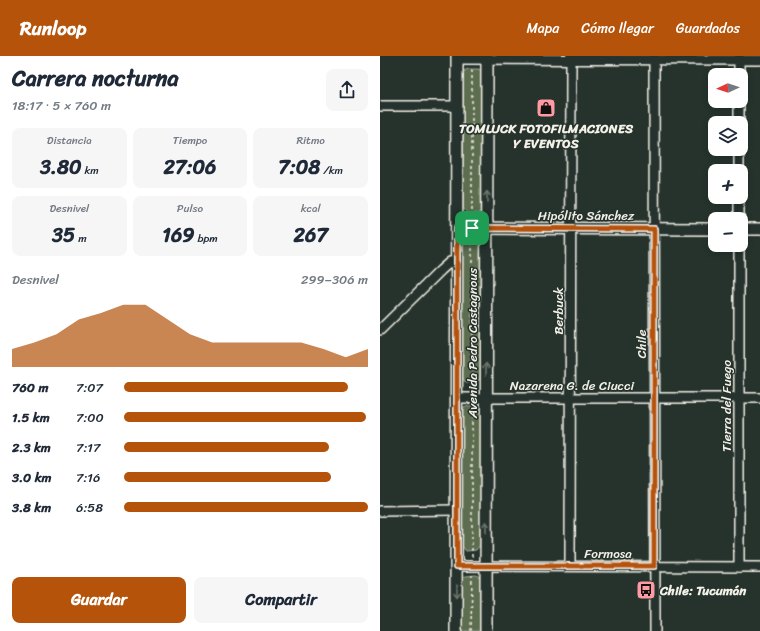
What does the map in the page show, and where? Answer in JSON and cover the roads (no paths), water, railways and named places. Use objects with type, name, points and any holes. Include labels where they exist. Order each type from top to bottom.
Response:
[{"type":"street","points":[[457,58],[739,58],[760,60]]},
{"type":"street","name":"Avenida Pedro Castagnous","points":[[456,631],[457,58]]},
{"type":"street","name":"Avenida Pedro Castagnous","points":[[486,631],[487,58]]},
{"type":"street","name":"Berbuck","points":[[570,566],[571,58]]},
{"type":"street","name":"Chile","points":[[654,58],[655,631]]},
{"type":"street","points":[[380,106],[457,106]]},
{"type":"street","name":"Hipólito Sánchez","points":[[457,228],[708,229]]},
{"type":"street","points":[[748,229],[760,229]]},
{"type":"street","name":"Tierra del Fuego","points":[[739,252],[739,567]]},
{"type":"street","points":[[380,330],[444,267],[450,262],[457,260]]},
{"type":"street","name":"Nazarena G. de Ciucci","points":[[457,398],[760,398]]},
{"type":"street","points":[[380,510],[457,510]]},
{"type":"street","name":"Formosa","points":[[457,566],[760,567]]},
{"type":"place","name":"TOMLUCK FOTOFILMACIONES Y EVENTOS","points":[[546,108]]},
{"type":"place","name":"Chile: Tucumán","points":[[646,590]]}]
